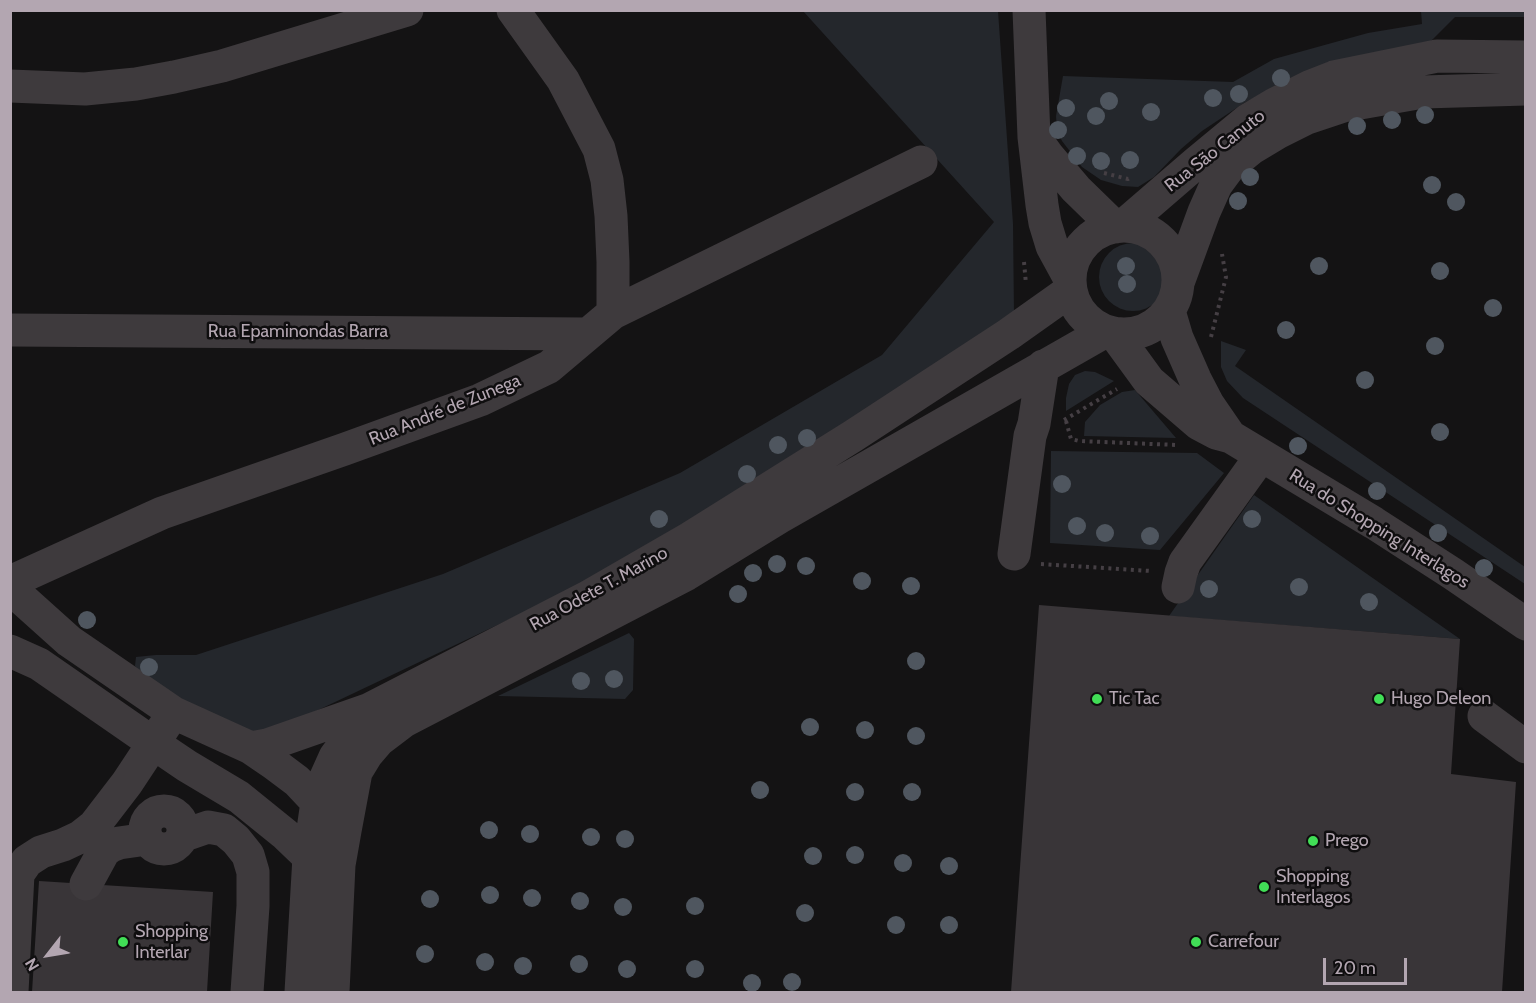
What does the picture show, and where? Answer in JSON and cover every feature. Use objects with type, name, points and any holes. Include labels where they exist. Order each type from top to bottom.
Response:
[{"type":"street","points":[[10,86],[85,89],[136,84],[174,77],[233,62],[407,10]]},
{"type":"street","points":[[513,10],[563,80],[599,149],[607,180],[611,216],[614,262],[613,313]]},
{"type":"street","points":[[1029,10],[1034,136],[1045,223],[1052,246],[1082,315],[1095,326],[1110,332],[1132,334],[1153,326],[1169,311],[1176,296],[1179,280],[1175,262],[1166,246],[1153,234],[1136,227],[1119,226],[1098,232],[1082,245],[1072,263],[1070,284]]},
{"type":"street","name":"Rua São Canuto","points":[[1119,226],[1248,120],[1311,86],[1334,77],[1437,56],[1526,57]]},
{"type":"street","name":"Rua São Canuto","points":[[1179,280],[1216,185],[1230,166],[1277,132],[1307,118],[1343,106],[1423,93],[1526,89]]},
{"type":"street","points":[[1034,136],[1076,189],[1119,226]]},
{"type":"street","name":"Rua André de Zunega","points":[[10,582],[162,513],[345,450],[480,400],[549,367],[613,313],[921,162]]},
{"type":"street","name":"Rua Odete T. Marino","points":[[333,993],[324,861],[317,802],[335,757],[370,709],[586,598],[690,538],[844,442],[1009,334],[1070,284]]},
{"type":"street","points":[[1169,311],[1188,364],[1223,435]]},
{"type":"street","name":"Rua Epaminondas Barra","points":[[10,330],[586,334]]},
{"type":"street","name":"Rua Odete T. Marino","points":[[301,993],[324,861],[345,831],[356,772],[379,740],[404,721],[687,574],[780,517],[1043,366],[1110,332]]},
{"type":"street","name":"Rua do Shopping Interlagos","points":[[1110,332],[1149,381],[1199,424],[1262,456],[1374,523],[1526,624]]},
{"type":"street","points":[[1026,559],[1030,436],[1043,366]]},
{"type":"street","points":[[1179,580],[1185,562],[1262,456]]},
{"type":"street","points":[[10,588],[69,641],[198,724],[252,748],[297,781],[345,831]]},
{"type":"street","points":[[10,651],[39,664],[153,743],[239,797],[286,835],[324,861]]},
{"type":"street","points":[[252,748],[267,745],[370,709]]},
{"type":"street","points":[[1484,716],[1526,747]]},
{"type":"street","points":[[12,993],[18,874],[27,861],[41,852],[80,837],[94,826],[127,783],[153,743],[198,724]]},
{"type":"street","points":[[167,827],[196,771],[198,724]]},
{"type":"street","points":[[86,884],[104,851],[111,846],[167,827],[208,827],[224,830],[248,855],[253,872],[254,906],[247,993]]},
{"type":"path","points":[[1076,189],[1095,171],[1128,179],[1136,174]]},
{"type":"path","points":[[1188,364],[1209,346],[1226,277],[1220,237],[1204,212]]},
{"type":"path","points":[[1034,424],[1066,420],[1117,389]]},
{"type":"path","points":[[1066,420],[1071,439],[1079,441],[1187,445],[1223,435]]},
{"type":"path","points":[[1026,559],[1179,580]]},
{"type":"shaded area","points":[[803,11],[998,11],[1013,224],[1014,315],[668,535],[548,601],[295,721],[265,731],[244,733],[148,682],[135,666],[136,657],[196,655],[443,574],[680,473],[882,355],[994,222]]},
{"type":"shaded area","points":[[1421,11],[1525,11],[1525,17],[1455,17],[1429,43],[1273,88],[1244,103],[1202,131],[1154,177],[1138,187],[1122,186],[1101,180],[1082,167],[1062,141],[1057,130],[1056,116],[1063,76],[1233,82],[1274,59],[1368,33],[1422,24]]},
{"type":"shaded area","points":[[1126,243],[1140,243],[1152,248],[1162,258],[1167,277],[1162,296],[1152,306],[1140,311],[1126,311],[1114,306],[1104,296],[1099,284],[1099,270],[1104,258],[1114,248]]},
{"type":"shaded area","points":[[1221,341],[1246,350],[1235,366],[1525,567],[1525,584],[1243,398],[1227,381],[1221,367]]},
{"type":"shaded area","points":[[1085,371],[1095,372],[1114,381],[1066,411],[1069,384],[1075,375]]},
{"type":"shaded area","points":[[1135,390],[1176,438],[1084,436],[1085,422],[1100,405],[1122,392]]},
{"type":"shaded area","points":[[1051,451],[1197,453],[1224,473],[1160,550],[1050,543]]},
{"type":"shaded area","points":[[1254,495],[1460,639],[1169,616]]},
{"type":"shaded area","points":[[629,633],[634,639],[633,690],[625,699],[498,696]]},
{"type":"building","name":"Shopping Interlagos","points":[[1039,605],[1460,639],[1451,774],[1516,782],[1502,992],[1011,992]]},
{"type":"building","name":"Shopping Interlar","points":[[39,881],[213,892],[207,992],[32,992]]},
{"type":"place","name":"Tic Tac","points":[[1097,699]]},
{"type":"place","name":"Hugo Deleon","points":[[1379,699]]},
{"type":"place","name":"Prego","points":[[1313,841]]},
{"type":"place","name":"Shopping Interlagos","points":[[1264,887]]},
{"type":"place","name":"Shopping Interlar","points":[[123,942]]},
{"type":"place","name":"Carrefour","points":[[1196,942]]}]
